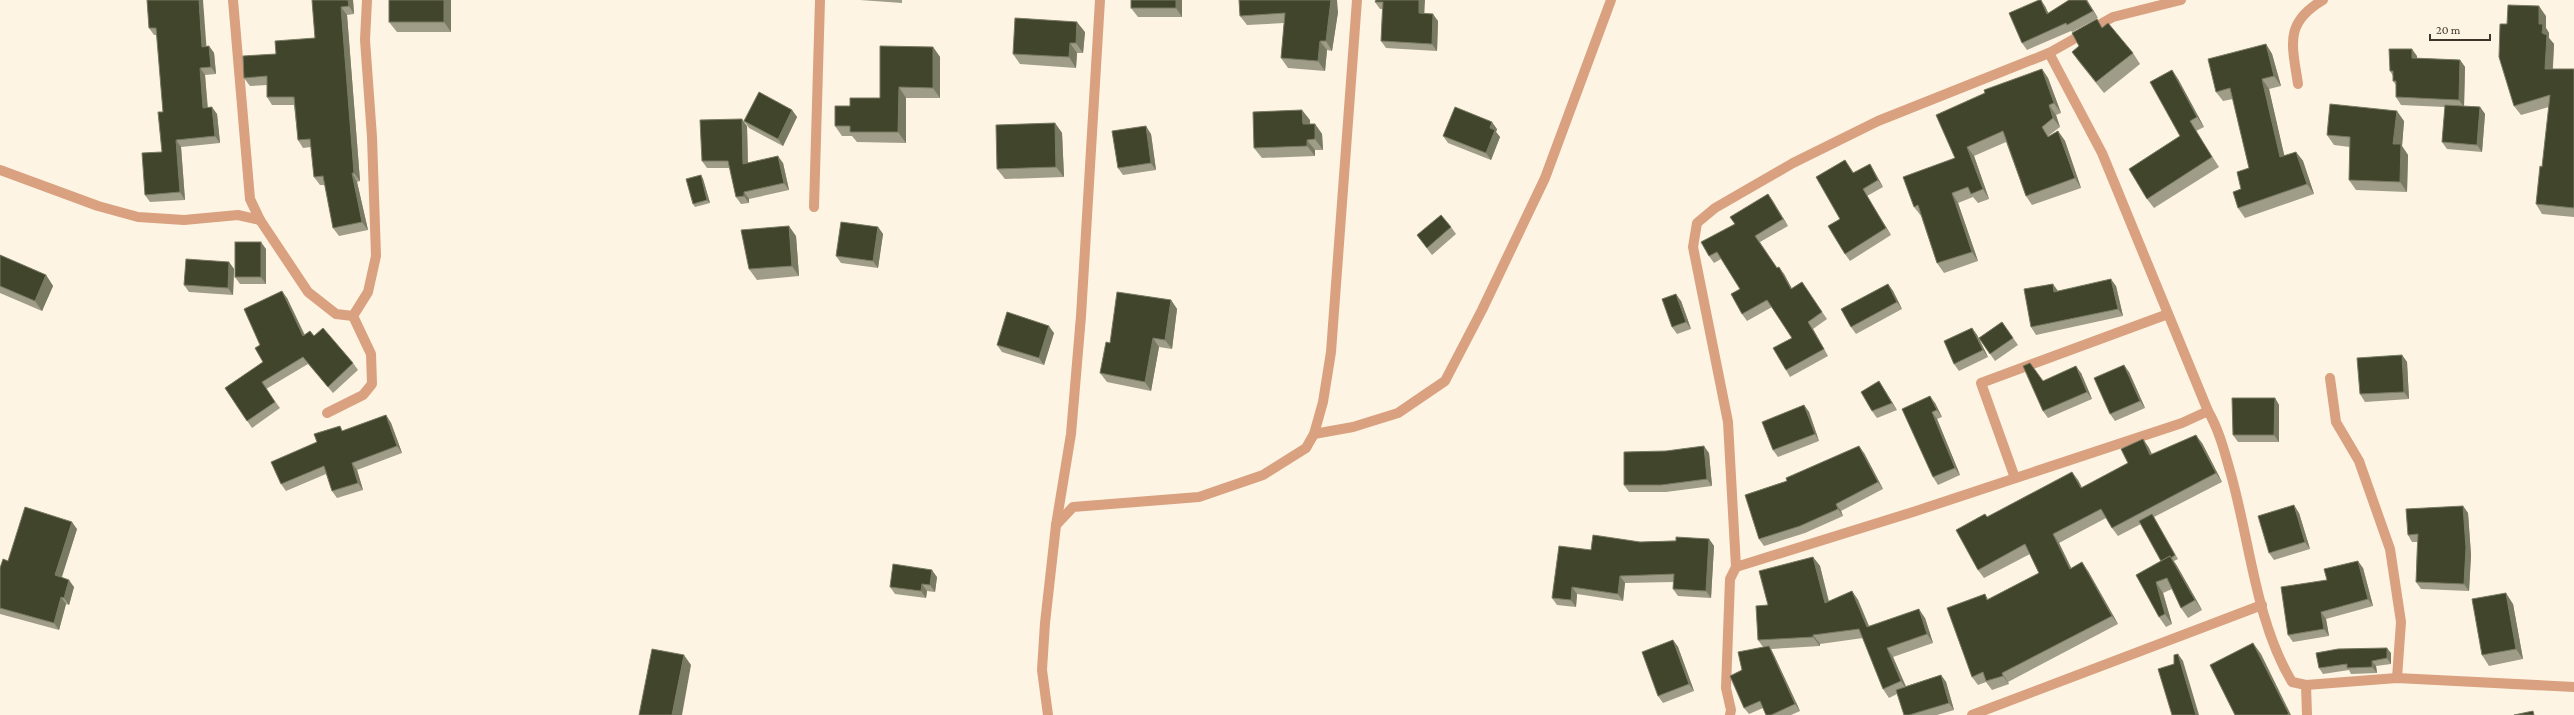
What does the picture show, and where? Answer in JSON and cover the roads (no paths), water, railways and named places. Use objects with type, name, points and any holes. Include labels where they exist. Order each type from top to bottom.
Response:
[{"type":"street","points":[[233,0],[250,199],[260,220],[308,292],[336,314],[353,316]]},
{"type":"street","points":[[353,316],[368,292],[376,256],[372,137],[365,40],[367,0]]},
{"type":"street","points":[[814,207],[820,0]]},
{"type":"street","points":[[1048,715],[1042,670],[1056,525],[1071,434],[1080,332],[1100,0]]},
{"type":"street","points":[[1056,525],[1072,507],[1199,497],[1263,475],[1306,448],[1314,434],[1323,402],[1331,352],[1357,0]]},
{"type":"street","points":[[1314,434],[1353,427],[1398,413],[1445,381],[1482,310],[1545,178],[1611,0]]},
{"type":"street","points":[[1733,713],[1726,688],[1730,579],[1736,567],[1728,422],[1693,247],[1697,224],[1715,208],[1793,163],[1878,121],[2049,53],[2113,17],[2181,0]]},
{"type":"street","points":[[2298,84],[2292,46],[2295,27],[2306,10],[2323,0]]},
{"type":"street","points":[[2049,53],[2102,153],[2208,411],[2217,427],[2241,507],[2262,605],[2281,663],[2292,682],[2306,685],[2397,678],[2574,687]]},
{"type":"street","points":[[0,170],[98,206],[138,217],[184,220],[238,215],[260,220]]},
{"type":"street","points":[[2015,478],[1981,383],[2168,314]]},
{"type":"street","points":[[327,413],[363,395],[372,384],[371,354],[353,316]]},
{"type":"street","points":[[2330,378],[2336,422],[2359,461],[2390,549],[2401,622],[2397,678]]},
{"type":"street","points":[[1736,567],[2182,423],[2208,411]]},
{"type":"street","points":[[1972,715],[2262,605]]},
{"type":"street","points":[[2306,685],[2308,715]]}]
